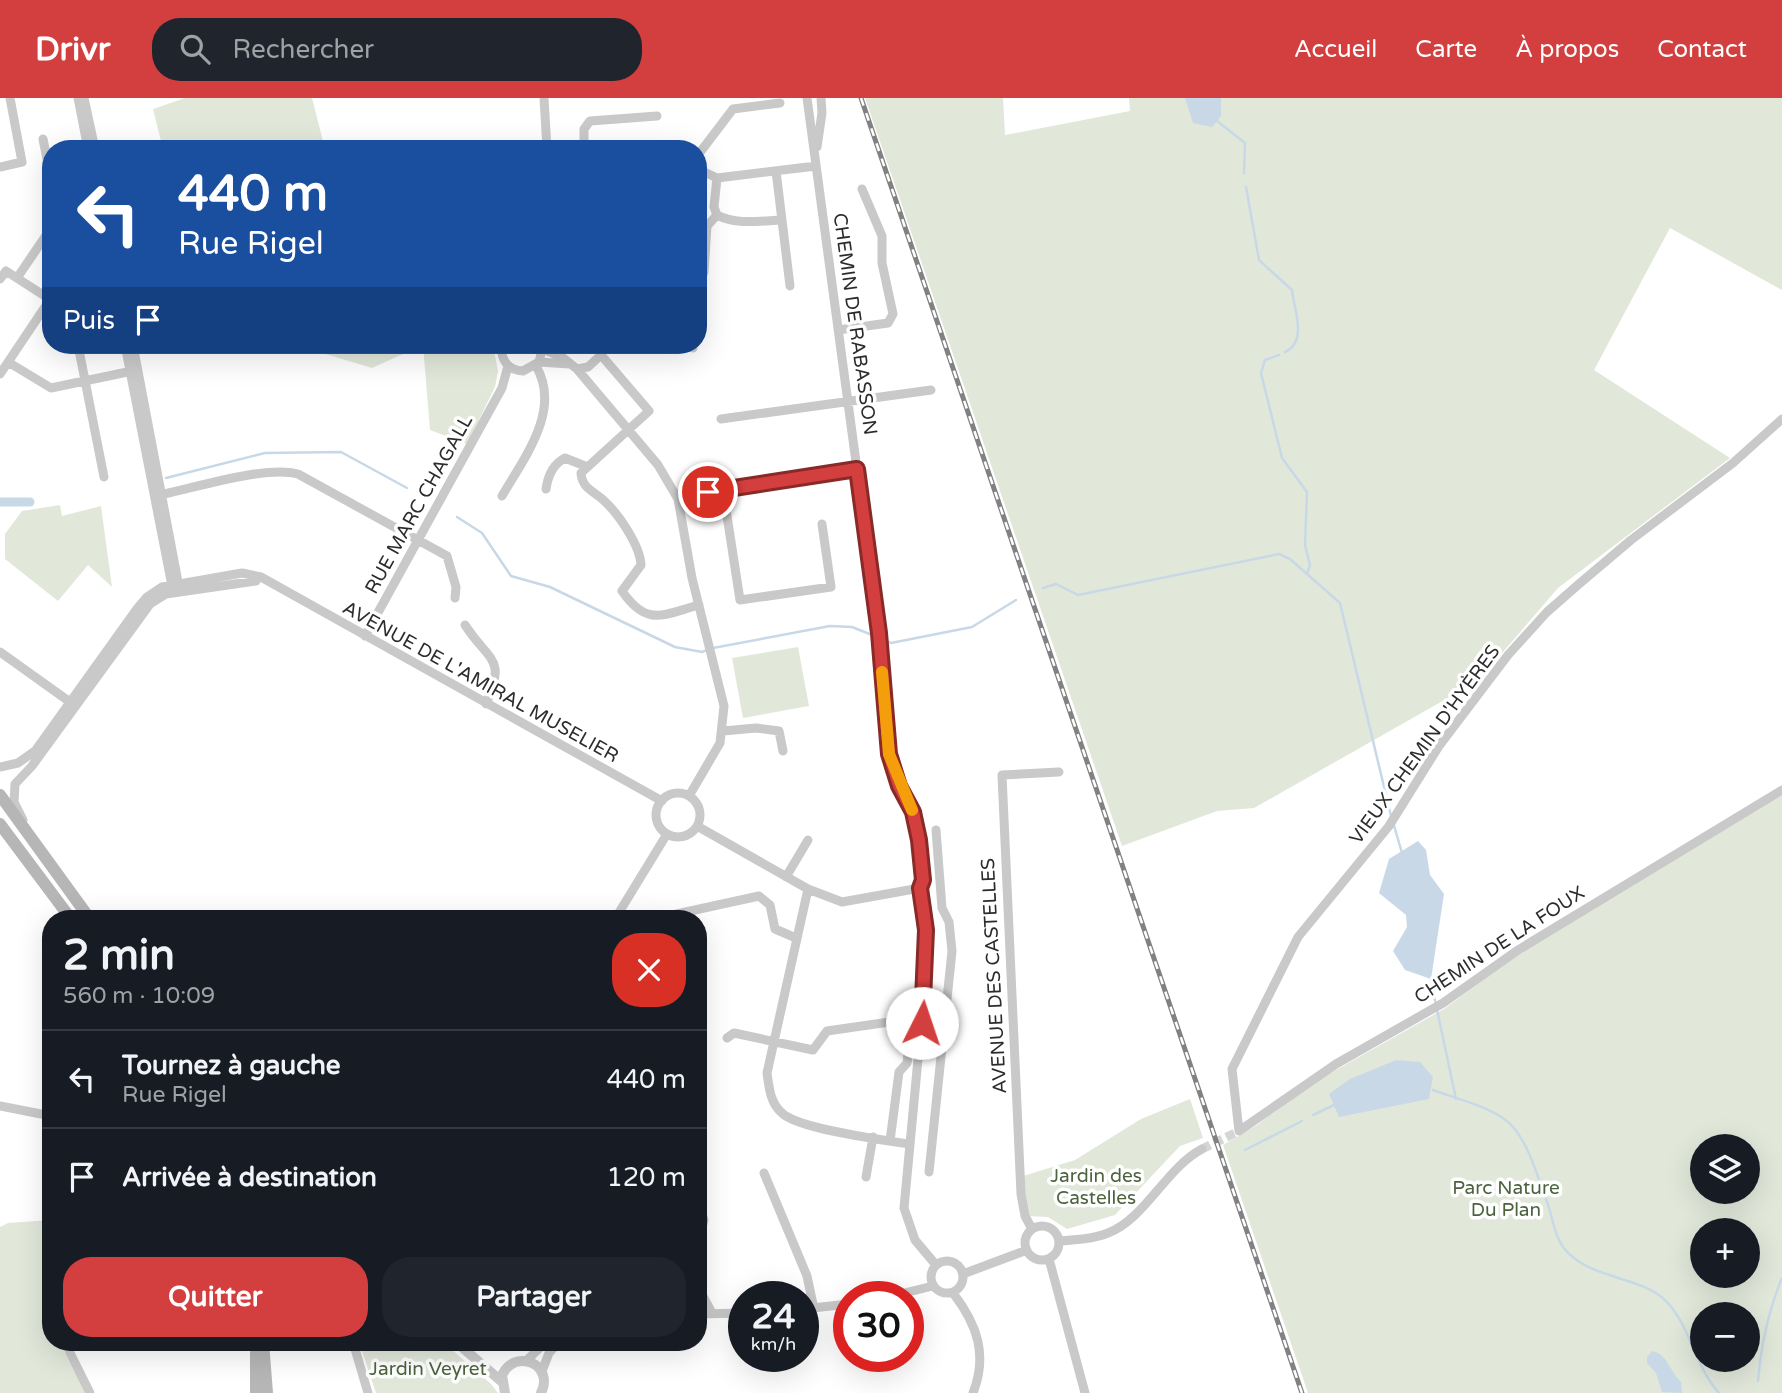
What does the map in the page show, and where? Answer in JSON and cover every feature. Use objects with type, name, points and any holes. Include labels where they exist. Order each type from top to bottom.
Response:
[{"type":"main road","points":[[0,792],[28,837],[83,910]]},
{"type":"main road","points":[[0,824],[64,910]]},
{"type":"main road","points":[[256,1351],[257,1393]]},
{"type":"main road","points":[[264,1351],[267,1393]]},
{"type":"street","points":[[0,167],[22,162],[9,98]]},
{"type":"street","points":[[78,98],[86,140]]},
{"type":"street","points":[[85,98],[92,140]]},
{"type":"street","points":[[544,98],[546,140]]},
{"type":"street","name":"CHEMIN DE RABASSON","points":[[807,98],[878,630],[889,754],[917,831],[923,880],[920,888],[926,930],[922,1023],[904,1208],[915,1240],[936,1265]]},
{"type":"street","name":"CHEMIN DE RABASSON","points":[[816,166],[821,98]]},
{"type":"street","points":[[707,143],[733,109],[780,103]]},
{"type":"street","points":[[584,140],[584,129],[590,121],[657,116]]},
{"type":"street","points":[[707,173],[717,178],[816,166]]},
{"type":"street","points":[[776,171],[790,286]]},
{"type":"street","points":[[717,178],[714,207],[717,215]]},
{"type":"street","points":[[838,330],[888,324],[893,314],[882,263],[882,236],[862,189]]},
{"type":"street","points":[[717,215],[736,220],[781,220]]},
{"type":"street","points":[[707,225],[717,215]]},
{"type":"street","points":[[18,278],[42,242]]},
{"type":"street","points":[[0,279],[6,271],[42,294]]},
{"type":"street","points":[[0,374],[42,311]]},
{"type":"street","points":[[80,354],[104,477]]},
{"type":"street","points":[[128,354],[134,371],[176,589]]},
{"type":"street","points":[[133,354],[134,371]]},
{"type":"street","points":[[501,354],[508,366],[518,371],[538,364],[588,367],[601,355],[649,411],[585,466],[581,473],[583,483],[591,493],[603,499],[639,547],[641,565],[622,591],[632,606],[644,615],[658,616],[699,605]]},
{"type":"street","points":[[502,496],[543,419],[545,390],[538,364],[541,354]]},
{"type":"street","points":[[554,354],[574,367],[658,465],[678,499],[699,605],[724,706],[723,731],[714,756],[689,796]]},
{"type":"street","points":[[8,362],[47,388],[134,371]]},
{"type":"street","name":"RUE MARC CHAGALL","points":[[365,636],[502,388],[508,366]]},
{"type":"street","name":"RUE MARC CHAGALL","points":[[502,388],[518,371]]},
{"type":"street","points":[[721,419],[931,390]]},
{"type":"street","name":"VIEUX CHEMIN D'HYÈRES","points":[[1239,1131],[1232,1069],[1238,1052],[1298,937],[1389,826],[1466,709],[1508,655],[1547,612],[1631,540],[1733,463],[1782,419]]},
{"type":"street","points":[[546,489],[547,478],[565,457],[585,466]]},
{"type":"street","points":[[678,499],[857,469]]},
{"type":"street","points":[[159,495],[287,471],[331,491],[446,556],[456,587],[455,598]]},
{"type":"street","points":[[723,490],[740,600],[831,587],[822,524]]},
{"type":"street","name":"AVENUE DE L'AMIRAL MUSELIER","points":[[176,589],[247,573],[261,578],[662,801]]},
{"type":"street","points":[[0,772],[35,751],[143,601],[154,591],[176,589]]},
{"type":"street","points":[[0,792],[32,766],[150,604],[176,589]]},
{"type":"street","points":[[465,625],[496,662],[497,679],[486,704]]},
{"type":"street","points":[[0,652],[70,702]]},
{"type":"street","points":[[723,731],[779,731],[783,751]]},
{"type":"street","points":[[0,767],[11,766]]},
{"type":"street","name":"AVENUE DES CASTELLES","points":[[1032,1229],[1025,1216],[1021,1194],[1002,775],[1059,772]]},
{"type":"street","points":[[17,780],[13,798],[28,837]]},
{"type":"street","name":"CHEMIN DE LA FOUX","points":[[1239,1131],[1336,1064],[1430,1012],[1518,950],[1782,790]]},
{"type":"street","points":[[677,793],[689,796],[700,813],[697,826],[684,836],[667,834],[657,819],[662,801],[677,793]]},
{"type":"street","points":[[697,826],[808,889],[842,902],[920,888]]},
{"type":"street","points":[[929,1172],[951,951],[949,922],[942,908],[936,830]]},
{"type":"street","points":[[621,910],[667,834]]},
{"type":"street","points":[[786,877],[808,840]]},
{"type":"street","points":[[808,889],[768,1073],[770,1095],[782,1114],[801,1124],[909,1144]]},
{"type":"street","points":[[695,910],[759,896],[770,905],[775,929],[796,937]]},
{"type":"street","points":[[727,1038],[734,1033],[813,1050],[827,1031],[904,1020],[911,1027],[907,1063],[899,1072],[890,1141]]},
{"type":"street","points":[[922,1023],[945,1026]]},
{"type":"street","points":[[0,1107],[42,1114]]},
{"type":"street","points":[[866,1177],[873,1138]]},
{"type":"street","points":[[1059,1241],[1100,1235],[1119,1227],[1180,1163],[1200,1149]]},
{"type":"street","points":[[764,1173],[808,1281]]},
{"type":"street","points":[[1049,1227],[1059,1241],[1056,1254],[1049,1259],[1035,1259],[1027,1250],[1025,1240],[1032,1229],[1049,1227]]},
{"type":"street","points":[[963,1274],[1027,1250]]},
{"type":"street","points":[[1049,1259],[1085,1393]]},
{"type":"street","points":[[944,1261],[953,1262],[963,1274],[960,1287],[953,1293],[944,1294],[933,1286],[931,1273],[936,1265],[944,1261]]},
{"type":"street","points":[[924,1288],[933,1286]]},
{"type":"street","points":[[953,1293],[978,1333],[981,1363],[973,1393]]},
{"type":"street","points":[[707,1313],[728,1313]]},
{"type":"street","points":[[70,1351],[90,1393]]},
{"type":"street","points":[[356,1351],[368,1393]]},
{"type":"street","points":[[468,1351],[501,1381],[505,1393]]},
{"type":"street","points":[[482,1362],[509,1365],[527,1360],[536,1351]]},
{"type":"street","points":[[543,1391],[542,1371],[550,1351]]},
{"type":"street","points":[[527,1360],[542,1371]]},
{"type":"street","points":[[501,1381],[509,1365]]},
{"type":"green space","points":[[185,98],[312,98],[323,140],[161,140],[153,109]]},
{"type":"green space","points":[[865,98],[1003,98],[1005,135],[1130,111],[1129,98],[1782,98],[1782,290],[1670,228],[1594,370],[1730,458],[1558,588],[1478,681],[1254,808],[1217,811],[1122,846]]},
{"type":"green space","points":[[326,354],[403,354],[372,368]]},
{"type":"green space","points":[[424,354],[495,354],[498,371],[495,387],[467,444],[430,430]]},
{"type":"green space","points":[[60,505],[62,516],[101,506],[112,587],[88,565],[58,601],[5,559],[5,534],[22,511]]},
{"type":"green space","points":[[798,647],[809,706],[743,718],[732,658]]},
{"type":"green space","name":"Parc Nature Du Plan","points":[[1782,795],[1782,1393],[1308,1393],[1223,1145],[1257,1125],[1311,1084],[1444,1009],[1519,953]]},
{"type":"green space","name":"Jardin des Castelles","points":[[1190,1099],[1203,1138],[1180,1146],[1115,1215],[1067,1229],[1048,1217],[1025,1216],[1020,1177],[1075,1160],[1141,1119]]},
{"type":"green space","points":[[42,1221],[42,1351],[65,1351],[86,1393],[0,1393],[0,1227],[8,1223]]},
{"type":"green space","name":"Jardin Veyret","points":[[362,1351],[453,1351],[498,1393],[376,1393]]},
{"type":"water","points":[[1185,98],[1221,98],[1221,116],[1212,127],[1193,123]]},
{"type":"water","points":[[1418,841],[1426,850],[1430,875],[1444,894],[1431,979],[1405,970],[1393,951],[1407,927],[1406,915],[1379,893],[1389,859]]},
{"type":"water","points":[[1396,1060],[1420,1062],[1433,1077],[1429,1099],[1339,1117],[1329,1094],[1350,1079]]},
{"type":"water","points":[[1652,1351],[1665,1359],[1681,1382],[1682,1393],[1662,1392],[1656,1373],[1647,1363],[1647,1357]]},
{"type":"waterway","points":[[1217,121],[1245,143],[1244,173]]},
{"type":"waterway","points":[[1246,187],[1259,260],[1292,290],[1298,333],[1292,347],[1285,352]]},
{"type":"waterway","points":[[1279,355],[1265,360],[1261,373],[1282,458],[1307,492],[1305,545],[1310,565],[1307,574]]},
{"type":"waterway","points":[[166,478],[265,453],[341,452],[407,488]]},
{"type":"waterway","points":[[0,502],[30,502]]},
{"type":"waterway","points":[[457,517],[482,533],[511,576],[550,587],[675,647],[702,652],[707,650]]},
{"type":"waterway","points":[[1043,588],[1056,584],[1078,595],[1279,554],[1290,559],[1340,603],[1391,816]]},
{"type":"waterway","points":[[883,639],[891,643],[972,627],[1016,600]]},
{"type":"waterway","points":[[713,648],[830,626],[852,627],[877,637]]},
{"type":"waterway","points":[[1393,822],[1402,853]]},
{"type":"waterway","points":[[1430,977],[1456,1099]]},
{"type":"waterway","points":[[1433,1090],[1487,1109],[1511,1125],[1519,1134],[1530,1156],[1563,1247],[1586,1266],[1642,1286],[1666,1301],[1681,1322],[1704,1370],[1719,1393]]},
{"type":"waterway","points":[[1313,1115],[1334,1105]]},
{"type":"waterway","points":[[1245,1150],[1302,1121]]},
{"type":"waterway","points":[[1758,1381],[1766,1329],[1782,1278]]},
{"type":"tunnel","points":[[1202,1149],[1239,1131]]},
{"type":"railway","points":[[861,98],[1302,1393]]},
{"type":"slow traffic","points":[[882,672],[889,754],[899,786],[912,810]]},
{"type":"route","points":[[708,492],[857,469],[879,633],[889,754],[899,786],[913,812],[919,840],[923,880],[920,888],[926,930],[922,1023]]}]
